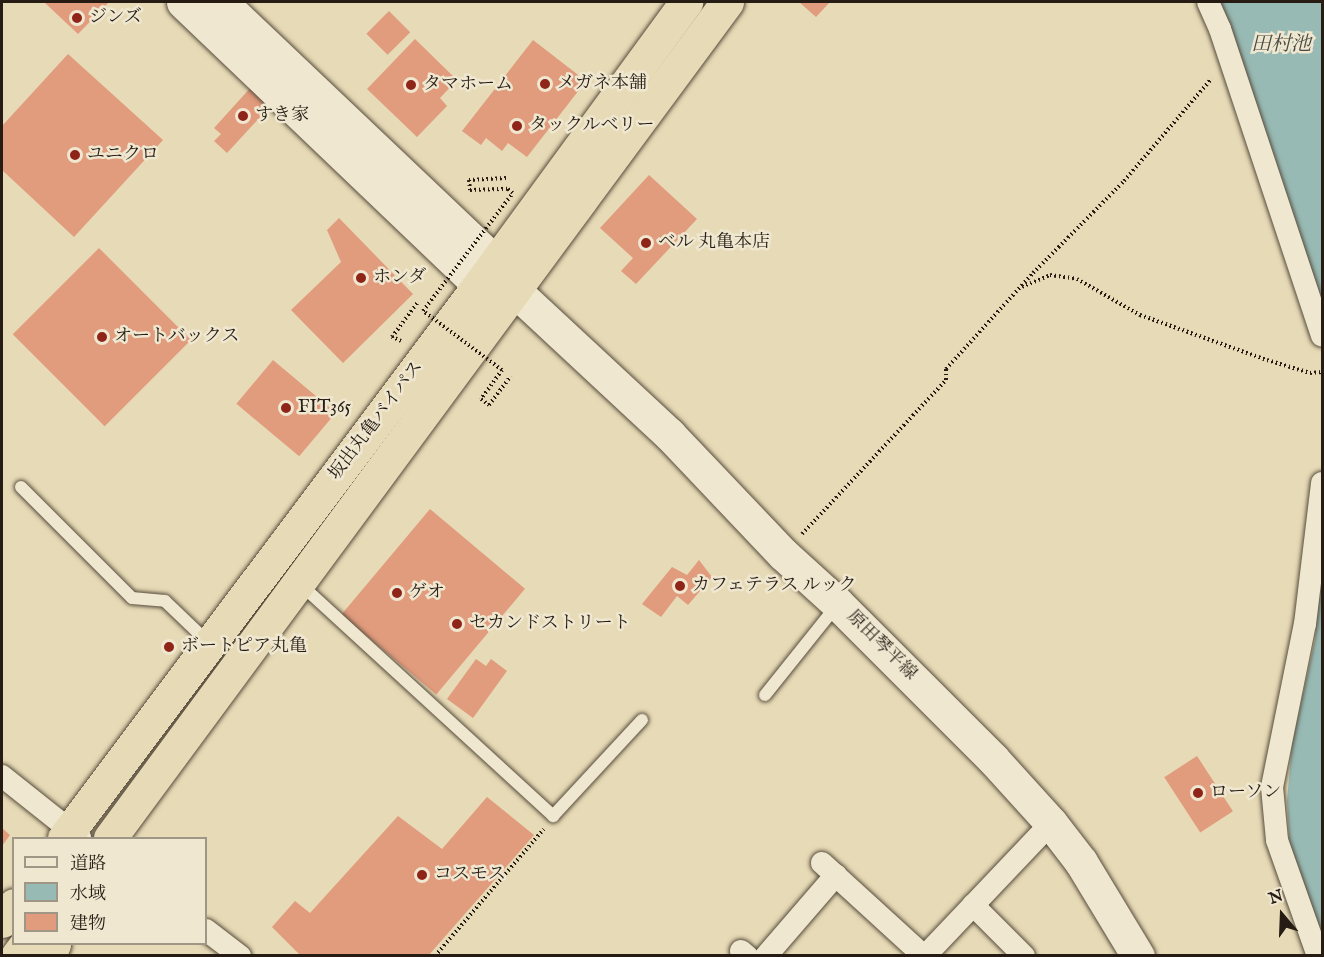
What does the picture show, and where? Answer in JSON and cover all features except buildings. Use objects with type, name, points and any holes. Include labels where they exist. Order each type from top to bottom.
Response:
[{"type":"highway","name":"坂出丸亀バイパス","points":[[72,836],[210,644],[686,2]]},
{"type":"highway","name":"坂出丸亀バイパス","points":[[111,837],[727,2]]},
{"type":"highway","points":[[2,921],[12,908]]},
{"type":"highway","points":[[25,953],[51,945]]},
{"type":"main road","points":[[183,2],[487,273],[513,290]]},
{"type":"main road","points":[[221,2],[487,273]]},
{"type":"main road","name":"原田琴平線","points":[[513,290],[669,434],[783,554],[838,604],[993,759],[1051,823],[1081,862],[1138,956]]},
{"type":"street","points":[[1208,2],[1220,29],[1323,335]]},
{"type":"street","points":[[1318,956],[1276,840],[1272,787],[1305,624],[1323,483]]},
{"type":"street","points":[[2,776],[72,836]]},
{"type":"street","points":[[766,956],[829,869],[925,956],[1051,823]]},
{"type":"street","points":[[973,905],[1024,956]]},
{"type":"street","points":[[207,931],[240,956]]},
{"type":"lane","points":[[21,487],[132,598],[165,601],[210,644]]},
{"type":"lane","points":[[299,584],[553,816],[642,720]]},
{"type":"lane","points":[[765,695],[838,604]]},
{"type":"path","points":[[783,554],[946,380],[946,369],[1018,289],[1124,181],[1211,80],[1214,71]]},
{"type":"path","points":[[506,178],[469,180],[470,190],[508,189],[513,193],[423,311],[502,370],[481,399],[489,405],[511,376]]},
{"type":"path","points":[[1018,289],[1050,275],[1077,279],[1140,315],[1267,360],[1310,373],[1323,372]]},
{"type":"path","points":[[400,342],[392,337],[418,302]]},
{"type":"path","points":[[435,956],[553,816]]},
{"type":"water","name":"田村池","points":[[1219,2],[1322,2],[1322,306]]},
{"type":"water","points":[[1322,559],[1322,946],[1290,854],[1287,801],[1292,743],[1315,640]]},
{"type":"place","name":"ジンズ","points":[[77,18]]},
{"type":"place","name":"メガネ本舗","points":[[545,84]]},
{"type":"place","name":"タマホーム","points":[[411,85]]},
{"type":"place","name":"すき家","points":[[243,116]]},
{"type":"place","name":"タックルベリー","points":[[517,126]]},
{"type":"place","name":"ユニクロ","points":[[75,155]]},
{"type":"place","name":"ベル 丸亀本店","points":[[646,243]]},
{"type":"place","name":"ホンダ","points":[[361,278]]},
{"type":"place","name":"オートバックス","points":[[102,337]]},
{"type":"place","name":"FIT365","points":[[286,408]]},
{"type":"place","name":"カフェテラス ルック","points":[[680,586]]},
{"type":"place","name":"ゲオ","points":[[397,593]]},
{"type":"place","name":"セカンドストリート","points":[[457,624]]},
{"type":"place","name":"ボートピア丸亀","points":[[169,647]]},
{"type":"place","name":"ローソン","points":[[1198,793]]},
{"type":"place","name":"コスモス","points":[[422,875]]}]
